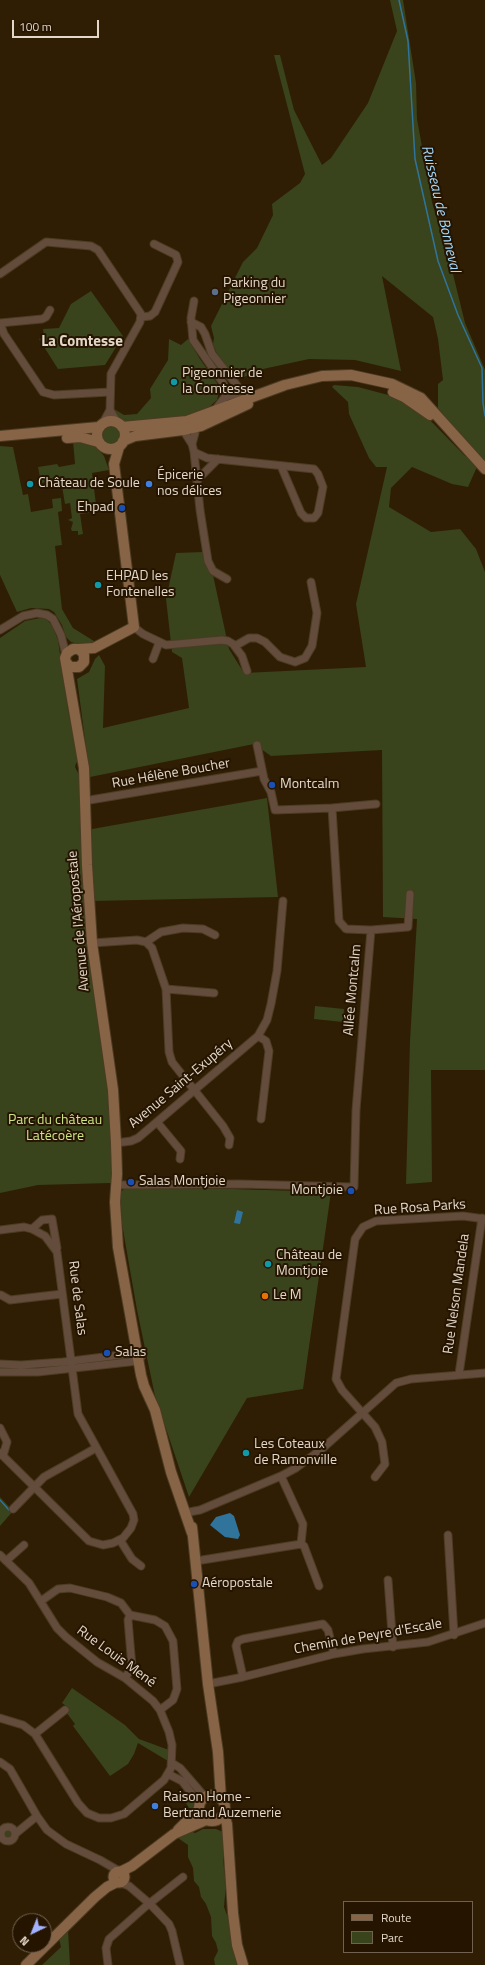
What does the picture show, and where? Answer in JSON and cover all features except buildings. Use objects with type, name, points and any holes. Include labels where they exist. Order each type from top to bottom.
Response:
[{"type":"street","points":[[0,274],[46,242],[93,246],[102,256],[136,305],[142,317]]},
{"type":"street","points":[[142,317],[150,316],[155,312],[178,262],[176,255],[154,244]]},
{"type":"street","points":[[194,301],[191,322],[193,340],[223,383],[226,391],[225,397],[215,410]]},
{"type":"street","points":[[50,310],[43,319],[0,323],[4,334],[43,392],[54,395],[110,392]]},
{"type":"street","points":[[134,627],[114,464],[96,436],[110,410],[112,371],[142,317]]},
{"type":"street","points":[[191,322],[201,327],[212,354],[237,387],[246,402]]},
{"type":"street","points":[[0,436],[101,425],[110,421],[119,425],[188,426],[215,410],[303,385],[335,381],[364,383],[384,388],[404,397],[423,409],[457,439],[485,469]]},
{"type":"street","points":[[225,397],[234,396],[237,394],[237,387]]},
{"type":"street","points":[[0,440],[80,437],[113,450],[135,436],[210,422],[246,402]]},
{"type":"street","points":[[110,410],[125,436],[114,464]]},
{"type":"street","points":[[188,426],[194,452],[201,521],[208,561],[213,571],[227,579]]},
{"type":"street","points":[[194,452],[206,458],[218,460],[310,468],[318,474],[323,490],[318,513],[314,518],[306,518],[301,513],[282,466]]},
{"type":"street","points":[[197,480],[218,460]]},
{"type":"street","points":[[235,646],[246,639],[257,638],[265,642],[280,657],[295,662],[305,658],[312,646],[317,614],[311,582]]},
{"type":"street","name":"Avenue de l'Aéropostale","points":[[0,630],[22,616],[37,613],[48,615],[61,635],[66,658],[70,692],[84,768],[84,801],[92,943],[111,1074],[116,1143],[116,1186],[113,1193],[112,1202],[116,1220],[118,1247],[130,1319],[140,1341],[139,1357],[144,1386],[155,1410],[168,1458],[182,1485],[192,1533],[208,1684],[218,1752],[221,1799]]},
{"type":"street","points":[[134,627],[159,643],[168,645],[222,640],[230,642],[242,656],[247,671]]},
{"type":"street","points":[[69,679],[94,648],[134,627]]},
{"type":"street","points":[[153,659],[159,643]]},
{"type":"street","points":[[82,663],[70,666],[66,658],[70,649],[94,648]]},
{"type":"street","points":[[79,649],[83,652],[82,663]]},
{"type":"street","points":[[257,745],[262,771],[275,810],[332,808],[376,804]]},
{"type":"street","name":"Rue Hélène Boucher","points":[[84,801],[262,771]]},
{"type":"street","name":"Allée Montcalm","points":[[116,1186],[240,1184],[354,1187],[356,1110],[371,930],[346,929],[339,921],[332,808]]},
{"type":"street","points":[[371,930],[408,927],[410,894]]},
{"type":"street","name":"Avenue Saint-Exupéry","points":[[116,1143],[136,1139],[195,1091],[258,1036],[267,1020],[271,1004],[277,971],[283,901]]},
{"type":"street","points":[[146,942],[161,932],[178,929],[203,929],[215,935]]},
{"type":"street","points":[[92,943],[137,940],[146,942],[155,953],[166,989],[171,1057],[175,1067],[228,1133],[229,1145]]},
{"type":"street","points":[[166,989],[214,993]]},
{"type":"street","points":[[258,1036],[266,1041],[269,1051],[261,1119]]},
{"type":"street","points":[[157,1122],[181,1151],[180,1159]]},
{"type":"street","name":"Rue Rosa Parks","points":[[375,1477],[385,1464],[384,1449],[375,1427],[342,1390],[337,1382],[336,1376],[354,1243],[357,1234],[366,1225],[376,1221],[463,1216],[483,1219]]},
{"type":"street","points":[[0,1230],[24,1227],[32,1229],[42,1220],[52,1219],[58,1252]]},
{"type":"street","name":"Rue Nelson Mandela","points":[[459,1374],[483,1219]]},
{"type":"street","name":"Rue de Salas","points":[[32,1229],[46,1236],[58,1252],[78,1414],[134,1517],[131,1528],[120,1540]]},
{"type":"street","points":[[1,1295],[10,1300],[62,1294]]},
{"type":"street","points":[[0,1364],[72,1364],[139,1357]]},
{"type":"street","points":[[0,1372],[38,1372],[72,1364]]},
{"type":"street","points":[[187,1512],[200,1510],[281,1476],[314,1455],[396,1383],[403,1380],[459,1374],[485,1373]]},
{"type":"street","points":[[0,1428],[7,1442],[1,1455],[88,1541],[103,1545],[120,1540],[132,1559],[141,1566]]},
{"type":"street","points":[[14,1509],[44,1477],[96,1448]]},
{"type":"street","points":[[281,1476],[303,1524],[301,1544],[304,1546],[319,1586]]},
{"type":"street","points":[[448,1535],[454,1634]]},
{"type":"street","points":[[196,1561],[301,1544]]},
{"type":"street","points":[[6,1561],[24,1545]]},
{"type":"street","name":"Rue Louis Mené","points":[[0,1555],[28,1583],[57,1628],[66,1637],[97,1662],[125,1678],[144,1692],[160,1710],[172,1745],[172,1762],[168,1774]]},
{"type":"street","points":[[388,1580],[393,1647]]},
{"type":"street","points":[[41,1601],[58,1589],[70,1588],[106,1597],[121,1603],[130,1615],[155,1620],[165,1626],[173,1641],[177,1689],[173,1700],[160,1710]]},
{"type":"street","points":[[125,1678],[132,1667],[128,1620],[130,1615]]},
{"type":"street","points":[[242,1677],[236,1646],[238,1641],[243,1639],[323,1624],[328,1630],[334,1654]]},
{"type":"street","name":"Chemin de Peyre d'Escale","points":[[208,1684],[334,1654],[363,1649],[393,1647],[428,1642],[485,1624]]},
{"type":"street","points":[[35,1734],[65,1710]]},
{"type":"street","points":[[0,1718],[23,1725],[35,1734],[78,1803],[86,1813],[99,1818],[111,1818],[124,1814],[150,1793],[168,1774],[182,1781],[204,1801]]},
{"type":"street","name":"Avenue de l'Aéropostale","points":[[204,1801],[213,1788],[215,1734]]},
{"type":"street","points":[[0,1762],[10,1769],[37,1816],[47,1830],[57,1838],[109,1866],[120,1878],[150,1904],[170,1927],[180,1965]]},
{"type":"street","points":[[172,1762],[180,1768],[204,1801],[202,1817],[228,1832]]},
{"type":"street","points":[[26,1965],[69,1921],[132,1866],[174,1834],[204,1801],[221,1799],[225,1805],[224,1813],[228,1832],[233,1913],[237,1945],[244,1965]]},
{"type":"street","points":[[174,1834],[222,1818],[224,1813]]},
{"type":"street","points":[[15,1834],[10,1828],[2,1826],[2,1837],[6,1841],[12,1840],[15,1834],[37,1816]]},
{"type":"street","points":[[108,1965],[106,1948],[109,1939],[183,1877]]},
{"type":"green space","points":[[390,0],[403,0],[416,83],[417,119],[432,202],[453,274],[465,323],[485,370],[485,462],[438,410],[438,384],[443,380],[438,339],[433,317],[382,276],[401,371],[355,360],[309,359],[263,369],[237,380],[217,354],[213,344],[214,338],[211,326],[243,262],[257,248],[273,215],[272,204],[300,183],[305,174],[274,55],[280,55],[294,110],[322,165],[331,158],[368,103],[397,31]]},
{"type":"green space","points":[[91,291],[123,336],[105,365],[58,369],[39,339],[44,336],[43,329],[59,328],[71,304]]},
{"type":"green space","points":[[169,339],[181,345],[188,339],[217,383],[219,391],[217,400],[208,408],[178,418],[123,422],[117,417],[114,409],[124,415],[137,414],[151,398],[150,389],[168,360]]},
{"type":"green space","points":[[334,385],[358,387],[392,396],[427,417],[465,456],[481,458],[468,487],[452,484],[412,467],[391,488],[389,507],[431,532],[460,529],[476,549],[485,572],[485,1070],[431,1070],[432,1182],[406,1184],[410,1041],[417,919],[383,917],[382,750],[271,756],[254,744],[90,777],[77,679],[89,672],[95,659],[99,655],[105,666],[103,728],[189,708],[182,658],[172,652],[166,599],[176,553],[203,552],[213,575],[229,649],[244,673],[366,667],[356,604],[387,467],[376,467],[369,458],[349,414],[348,402],[332,387]]},
{"type":"green space","points":[[107,426],[115,426],[120,431],[118,442],[115,444],[107,444],[102,439],[102,431]]},
{"type":"green space","points":[[73,441],[84,442],[95,446],[104,456],[109,470],[92,473],[97,512],[80,514],[83,534],[78,535],[78,531],[72,531],[71,529],[73,522],[68,520],[72,518],[70,503],[65,504],[61,480],[41,483],[38,467],[57,464],[59,467],[75,464]]},
{"type":"green space","points":[[0,446],[13,447],[23,495],[28,494],[31,512],[53,508],[52,499],[61,498],[62,511],[58,512],[62,545],[55,546],[62,609],[73,628],[94,641],[93,643],[85,646],[71,642],[66,637],[62,625],[54,612],[49,609],[31,608],[17,612],[0,575]]},
{"type":"green space","name":"Parc du château Latécoère","points":[[40,618],[46,619],[52,625],[58,640],[68,710],[79,762],[76,763],[75,767],[80,777],[80,817],[87,943],[110,1107],[112,1175],[111,1183],[38,1185],[0,1193],[0,638],[25,621]]},
{"type":"green space","points":[[267,798],[278,897],[92,901],[92,829]]},
{"type":"green space","points":[[315,1006],[344,1009],[343,1022],[314,1019]]},
{"type":"green space","points":[[124,1189],[233,1189],[331,1192],[303,1389],[247,1398],[189,1497],[155,1396],[137,1310],[122,1224],[120,1193]]},
{"type":"green space","points":[[0,1497],[13,1511],[0,1526]]},
{"type":"green space","points":[[72,1688],[125,1725],[139,1739],[169,1750],[168,1761],[138,1743],[128,1764],[110,1776],[73,1726],[75,1724],[66,1712],[66,1706],[62,1703]]},
{"type":"green space","points":[[189,1793],[195,1802],[191,1811],[184,1800]]},
{"type":"green space","points":[[8,1829],[13,1834],[8,1839],[3,1834]]},
{"type":"green space","points":[[203,1829],[216,1829],[223,1832],[223,1860],[226,1885],[224,1907],[229,1920],[240,1965],[215,1965],[214,1959],[218,1951],[212,1936],[211,1917],[206,1904],[201,1897],[199,1887],[194,1881],[193,1868],[188,1857],[188,1845],[178,1838],[180,1834],[189,1830],[195,1833]]},
{"type":"green space","points":[[68,1929],[70,1965],[42,1965],[61,1947],[59,1939]]},
{"type":"water","points":[[237,1210],[243,1212],[240,1224],[234,1223]]},
{"type":"water","points":[[230,1513],[234,1516],[240,1535],[238,1539],[225,1537],[210,1525],[216,1517]]},
{"type":"waterway","name":"Ruisseau de Bonneval","points":[[399,0],[408,41],[415,159],[438,261],[458,315],[482,368],[485,416]]},
{"type":"waterway","points":[[0,1500],[9,1510]]},
{"type":"place","name":"Parking du Pigeonnier","points":[[215,292]]},
{"type":"place","name":"Pigeonnier de la Comtesse","points":[[174,382]]},
{"type":"place","name":"Château de Soule","points":[[30,484]]},
{"type":"place","name":"Épicerie nos délices","points":[[149,484]]},
{"type":"place","name":"Ehpad","points":[[122,508]]},
{"type":"place","name":"EHPAD les Fontenelles","points":[[98,585]]},
{"type":"place","name":"Montcalm","points":[[272,785]]},
{"type":"place","name":"Salas Montjoie","points":[[131,1182]]},
{"type":"place","name":"Montjoie","points":[[351,1191]]},
{"type":"place","name":"Château de Montjoie","points":[[268,1264]]},
{"type":"place","name":"Le M","points":[[265,1296]]},
{"type":"place","name":"Salas","points":[[107,1353]]},
{"type":"place","name":"Les Coteaux de Ramonville","points":[[246,1453]]},
{"type":"place","name":"Aéropostale","points":[[194,1584]]},
{"type":"place","name":"Raison Home - Bertrand Auzemerie","points":[[155,1806]]},
{"type":"district","name":"La Comtesse","points":[[82,342]]}]
